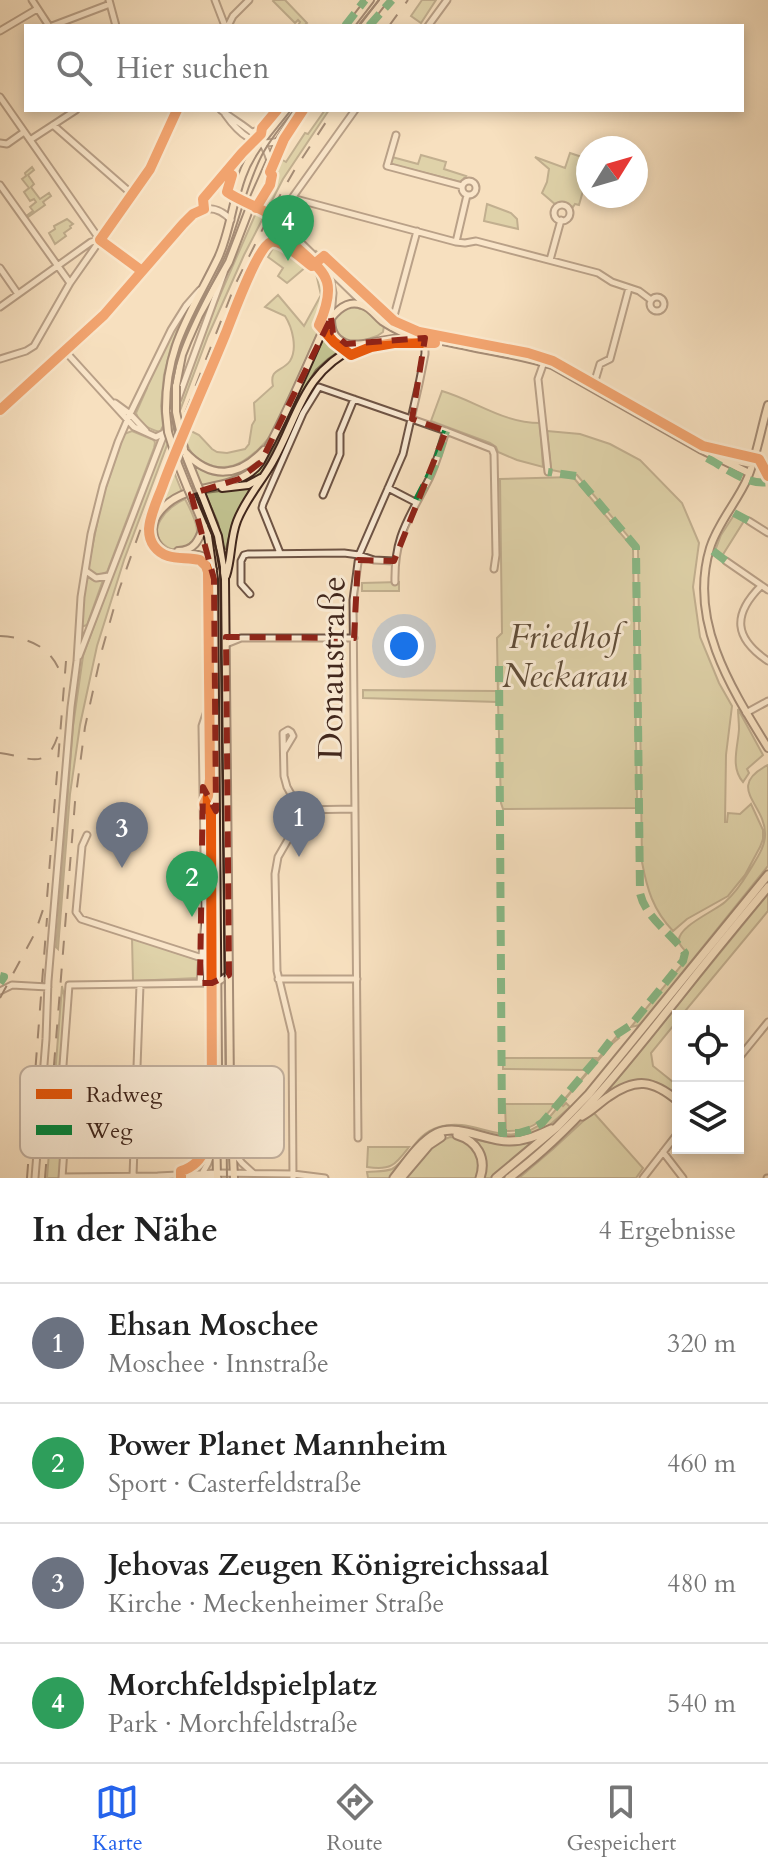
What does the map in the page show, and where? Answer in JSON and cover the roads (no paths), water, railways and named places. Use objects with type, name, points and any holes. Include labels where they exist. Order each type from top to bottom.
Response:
[{"type":"highway","points":[[496,1178],[557,1127],[614,1064],[768,875]]},
{"type":"highway","points":[[509,1178],[576,1119],[768,887]]},
{"type":"highway","points":[[576,1119],[619,1090],[637,1083],[656,1085],[672,1097]]},
{"type":"highway","points":[[394,1178],[425,1141],[443,1131],[511,1141],[534,1137],[557,1127]]},
{"type":"highway","points":[[401,1178],[429,1145],[450,1134],[469,1140],[478,1150],[483,1162],[480,1178]]},
{"type":"main road","points":[[366,24],[384,0]]},
{"type":"main road","points":[[351,24],[368,1]]},
{"type":"main road","points":[[218,1066],[214,569],[204,526],[168,432],[167,379],[173,351],[218,257],[241,177],[252,154],[284,112]]},
{"type":"main road","points":[[230,1066],[225,579],[218,536],[184,450],[176,412],[176,386],[188,340],[225,269],[279,141],[298,112]]},
{"type":"main road","points":[[233,210],[242,215],[242,227]]},
{"type":"main road","points":[[214,569],[203,556],[178,555],[161,548],[153,535],[155,519],[165,505],[183,494],[228,483],[250,473],[261,462],[323,330],[338,310],[347,305],[364,305],[391,327],[410,336],[544,362],[749,473]]},
{"type":"main road","points":[[331,318],[331,328],[336,337],[346,344],[359,345]]},
{"type":"main road","points":[[377,340],[391,327]]},
{"type":"main road","points":[[225,579],[237,521],[314,380],[335,359],[359,345],[410,336]]},
{"type":"main road","points":[[768,405],[749,473],[712,542],[704,576],[708,625],[714,646],[723,670],[768,748]]},
{"type":"main road","points":[[184,450],[200,466],[223,472],[248,464],[269,444]]},
{"type":"main road","points":[[716,456],[751,464]]},
{"type":"main road","points":[[204,526],[197,543],[183,552],[166,549],[156,532],[159,518],[176,500],[198,492],[248,485],[264,476]]},
{"type":"street","points":[[32,0],[48,24]]},
{"type":"street","points":[[215,0],[226,24]]},
{"type":"street","points":[[228,24],[249,0]]},
{"type":"street","points":[[429,24],[447,0]]},
{"type":"street","points":[[55,24],[109,2],[115,24]]},
{"type":"street","points":[[0,31],[37,9]]},
{"type":"street","points":[[0,97],[100,240],[142,271]]},
{"type":"street","points":[[30,140],[73,112]]},
{"type":"street","points":[[0,359],[34,346],[70,283],[150,169],[176,112]]},
{"type":"street","points":[[223,112],[262,143],[271,161]]},
{"type":"street","points":[[354,112],[292,198],[286,212],[288,228],[333,278],[364,305]]},
{"type":"street","points":[[53,125],[133,195]]},
{"type":"street","points":[[249,134],[273,127]]},
{"type":"street","points":[[0,143],[9,143],[24,132]]},
{"type":"street","points":[[249,134],[252,154]]},
{"type":"street","points":[[396,135],[387,166],[462,186]]},
{"type":"street","points":[[262,143],[279,141]]},
{"type":"street","points":[[204,209],[203,199],[250,145]]},
{"type":"street","points":[[462,186],[469,181],[476,185],[475,193],[467,195]]},
{"type":"street","points":[[0,185],[70,283]]},
{"type":"street","points":[[462,186],[467,195]]},
{"type":"street","points":[[456,242],[467,195]]},
{"type":"street","points":[[292,198],[456,242],[476,241],[598,273],[612,282],[643,293],[651,300]]},
{"type":"street","points":[[0,410],[104,315],[189,218],[204,209],[215,209],[231,220]]},
{"type":"street","points":[[550,260],[561,220]]},
{"type":"street","points":[[391,327],[417,231]]},
{"type":"street","points":[[0,307],[91,242],[100,240]]},
{"type":"street","points":[[0,268],[18,294]]},
{"type":"street","points":[[80,641],[165,433],[225,269]]},
{"type":"street","points":[[331,318],[333,278]]},
{"type":"street","points":[[44,1066],[71,707],[91,534],[103,486],[128,417],[171,330],[203,287]]},
{"type":"street","points":[[593,387],[600,364],[610,359],[629,288]]},
{"type":"street","points":[[383,321],[396,313]]},
{"type":"street","name":"Donaustraße","points":[[358,1138],[353,600],[359,555],[403,454],[428,339]]},
{"type":"street","points":[[65,351],[111,401],[147,433],[156,437],[159,446]]},
{"type":"street","points":[[544,362],[538,379],[548,472]]},
{"type":"street","points":[[280,553],[262,508],[303,413],[319,387],[490,447],[494,454],[494,569]]},
{"type":"street","points":[[323,495],[340,454],[340,433],[354,399]]},
{"type":"street","points":[[395,582],[394,561],[407,518],[436,463],[446,431]]},
{"type":"street","points":[[156,437],[165,433]]},
{"type":"street","points":[[388,488],[415,502]]},
{"type":"street","points":[[749,521],[766,530]]},
{"type":"street","points":[[250,594],[241,584],[241,558],[248,554],[359,555],[394,561]]},
{"type":"street","points":[[726,561],[768,590]]},
{"type":"street","points":[[85,571],[96,578],[109,576]]},
{"type":"street","points":[[761,586],[741,613],[740,620],[748,643],[768,661]]},
{"type":"street","points":[[226,628],[241,638]]},
{"type":"street","points":[[226,644],[241,638],[354,638]]},
{"type":"street","points":[[746,713],[768,701]]},
{"type":"street","points":[[200,983],[205,917],[202,726],[206,714],[215,703]]},
{"type":"street","points":[[284,751],[285,782],[300,810],[297,824],[276,864],[278,979],[292,1033],[293,1176]]},
{"type":"street","points":[[203,787],[216,811]]},
{"type":"street","points":[[300,810],[355,809]]},
{"type":"street","points":[[87,835],[82,846],[76,912],[81,919],[202,958]]},
{"type":"street","points":[[63,1066],[69,985],[218,982],[229,975]]},
{"type":"street","points":[[278,979],[357,979]]},
{"type":"street","points":[[0,981],[9,986],[48,987]]},
{"type":"street","points":[[137,1066],[140,985]]},
{"type":"street","points":[[0,991],[9,986]]},
{"type":"street","points":[[744,1052],[768,1022]]},
{"type":"street","points":[[643,1178],[672,1141]]},
{"type":"street","points":[[663,1152],[683,1178]]},
{"type":"street","points":[[35,1178],[37,1158]]},
{"type":"street","points":[[133,1176],[134,1158]]},
{"type":"street","points":[[202,1173],[210,1158]]},
{"type":"street","points":[[238,1158],[254,1174]]},
{"type":"street","points":[[62,1177],[202,1173],[217,1177]]},
{"type":"street","points":[[158,1176],[196,1178],[254,1174],[325,1178]]},
{"type":"tram line","points":[[360,24],[379,0]]},
{"type":"tram line","points":[[226,1066],[220,567],[210,529],[181,455],[172,417],[171,394],[180,352],[227,252],[256,167],[269,143],[292,112]]},
{"type":"tram line","points":[[227,1158],[227,1178]]},
{"type":"railway","points":[[390,24],[408,0]]},
{"type":"railway","points":[[54,1066],[75,802],[85,727],[119,590],[235,285],[274,206],[333,112]]},
{"type":"railway","points":[[0,636],[22,639],[39,646],[53,659],[63,679]]},
{"type":"railway","points":[[0,998],[35,933],[47,898],[66,661]]},
{"type":"railway","points":[[0,753],[27,759],[42,758],[53,747],[58,735]]},
{"type":"railway","points":[[36,1066],[47,918]]},
{"type":"railway","points":[[27,1178],[29,1158]]},
{"type":"railway","points":[[45,1178],[47,1158]]},
{"type":"place","name":"Morchfeldspielplatz","points":[[288,261]]},
{"type":"place","name":"Ehsan Moschee","points":[[299,857]]},
{"type":"place","name":"Jehovas Zeugen Königreichssaal","points":[[122,868]]},
{"type":"place","name":"Power Planet Mannheim","points":[[192,917]]},
{"type":"park label","name":"Friedhof Neckarau","points":[[565,656]]}]
